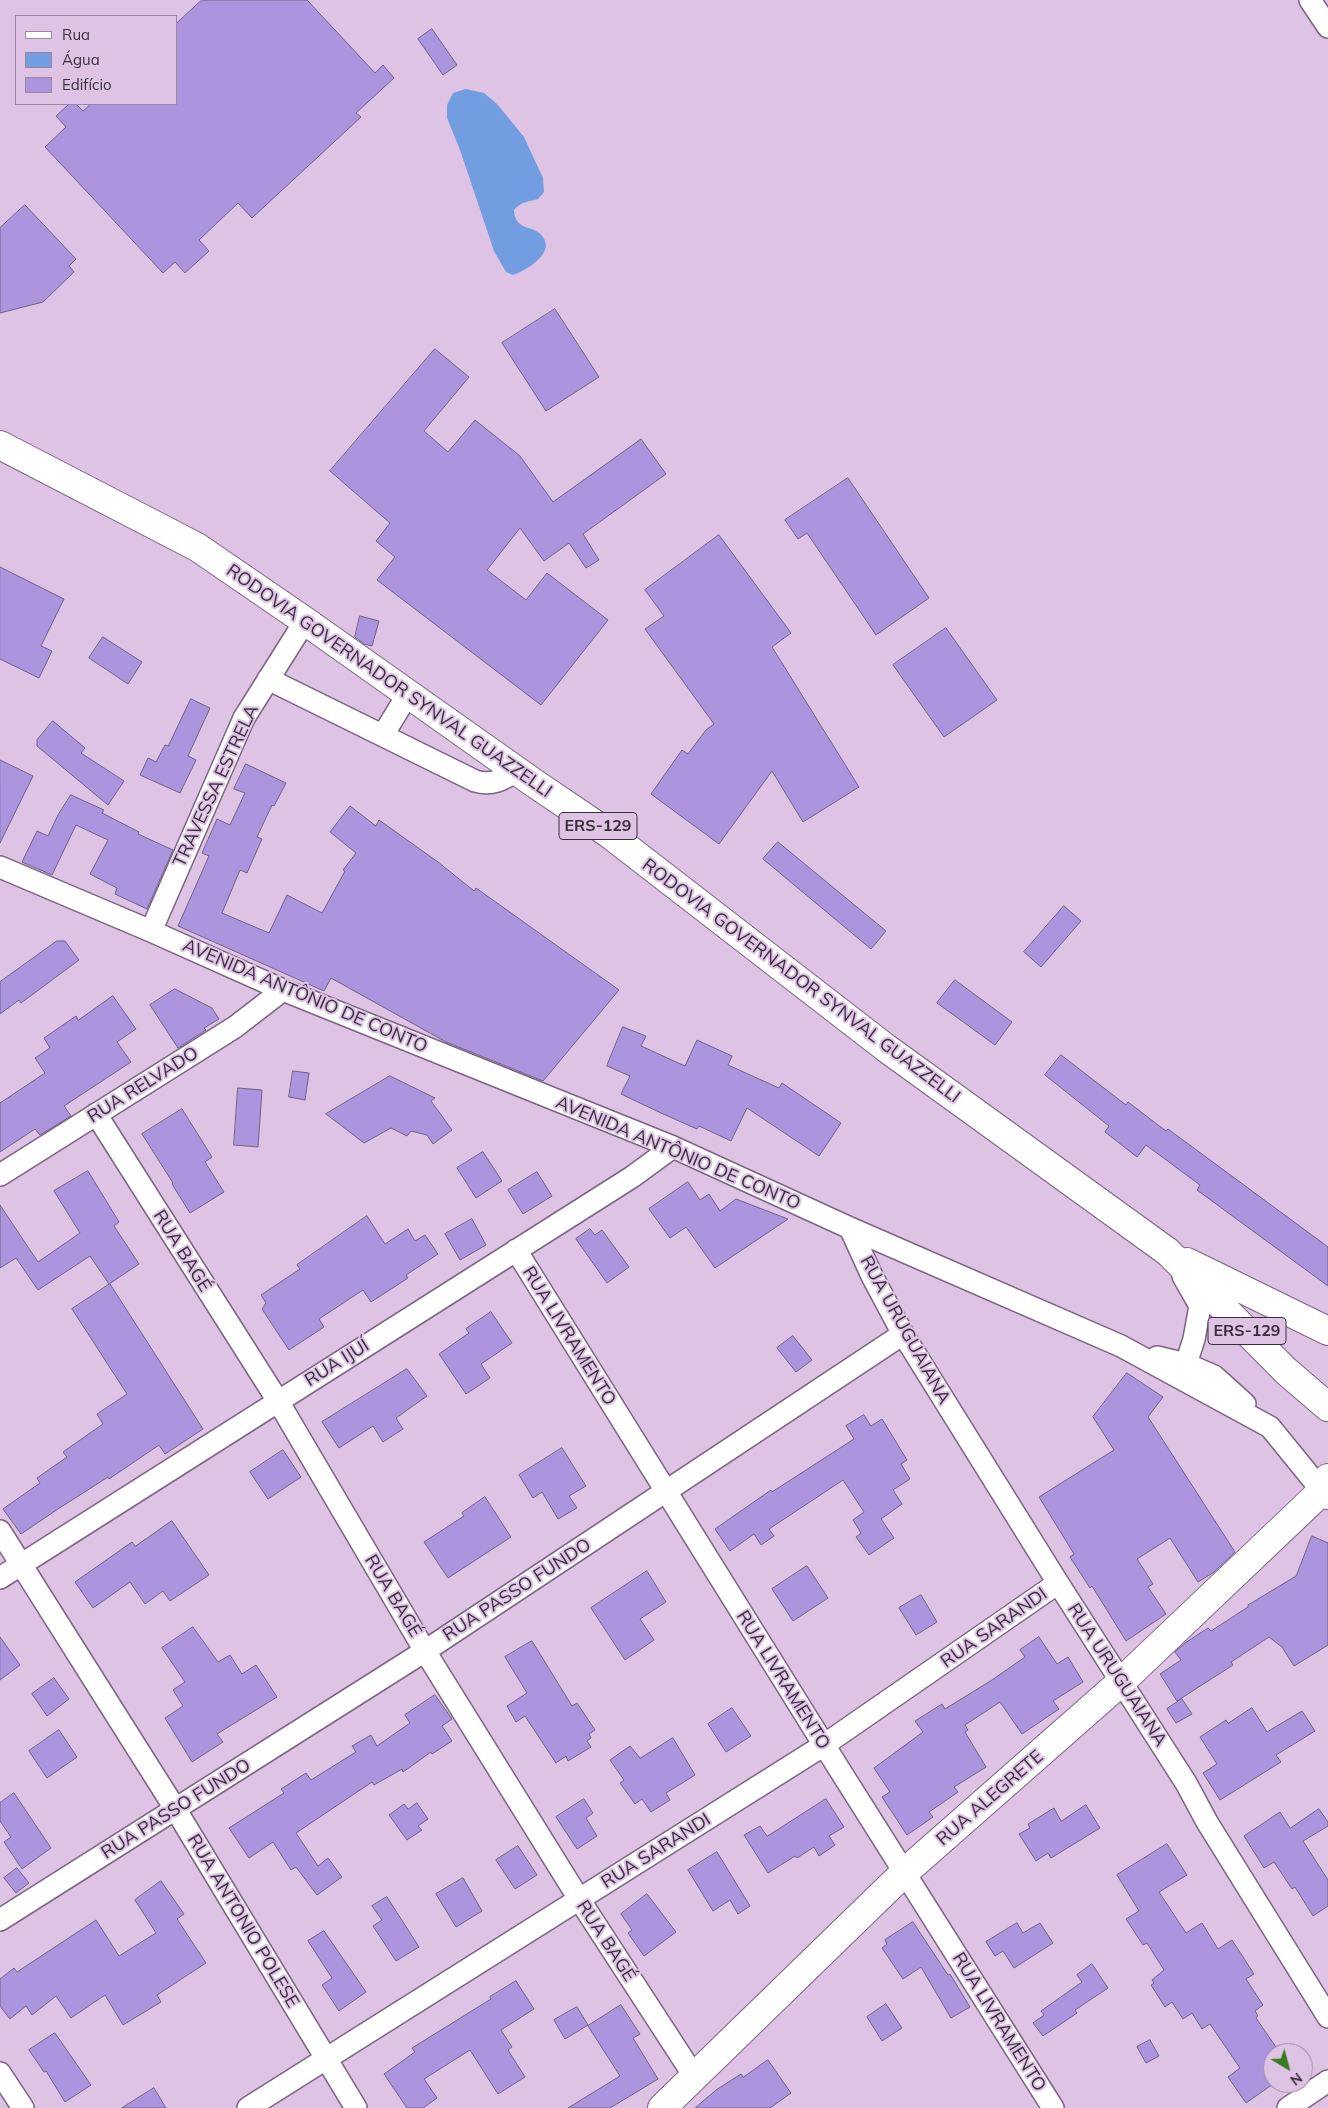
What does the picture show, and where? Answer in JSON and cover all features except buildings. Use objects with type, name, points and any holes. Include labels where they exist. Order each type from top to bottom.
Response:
[{"type":"main road","name":"RODOVIA GOVERNADOR SYNVAL GUAZZELLI","points":[[0,445],[196,547],[305,620],[517,771],[608,833],[886,1048],[1168,1252],[1286,1371],[1328,1408]]},
{"type":"main road","name":"RODOVIA GOVERNADOR SYNVAL GUAZZELLI","points":[[1168,1252],[1328,1331]]},
{"type":"main road","name":"RUA ALEGRETE","points":[[662,2108],[905,1872],[1121,1682],[1326,1488]]},
{"type":"street","points":[[1310,0],[1328,26]]},
{"type":"street","name":"TRAVESSA ESTRELA","points":[[151,931],[244,718],[305,620]]},
{"type":"street","points":[[268,679],[475,781],[494,784],[517,771]]},
{"type":"street","points":[[383,735],[408,694]]},
{"type":"street","name":"AVENIDA ANTÔNIO DE CONTO","points":[[0,867],[283,990],[674,1147],[850,1228],[1121,1346],[1270,1427],[1326,1488]]},
{"type":"street","name":"RUA RELVADO","points":[[0,1175],[235,1027],[283,990]]},
{"type":"street","name":"RUA BAGÉ","points":[[96,1114],[278,1401],[425,1651],[579,1900],[694,2076]]},
{"type":"street","name":"RUA IJUÍ","points":[[0,1578],[632,1177],[674,1147]]},
{"type":"street","name":"RUA URUGUAIANA","points":[[850,1228],[872,1276],[903,1334],[1058,1583],[1186,1783],[1207,1822],[1328,2017]]},
{"type":"street","name":"RUA LIVRAMENTO","points":[[516,1250],[824,1746],[1053,2108]]},
{"type":"street","points":[[1168,1252],[1200,1306],[1194,1339],[1186,1364]]},
{"type":"street","name":"RUA PASSO FUNDO","points":[[0,1920],[425,1651],[903,1334]]},
{"type":"street","points":[[1121,1346],[1186,1364],[1214,1376],[1270,1427]]},
{"type":"street","name":"RUA ANTONIO POLESE","points":[[0,1531],[176,1810],[356,2108]]},
{"type":"street","name":"RUA SARANDI","points":[[248,2108],[824,1746],[1058,1583]]},
{"type":"street","points":[[0,2073],[23,2108]]},
{"type":"street","points":[[1288,2108],[1328,2081]]},
{"type":"water","points":[[466,89],[484,93],[497,104],[524,137],[543,178],[544,192],[538,199],[522,203],[514,210],[515,217],[521,225],[535,230],[543,237],[546,243],[545,250],[531,266],[513,275],[506,272],[494,251],[460,150],[447,118],[447,105],[453,93]]}]
